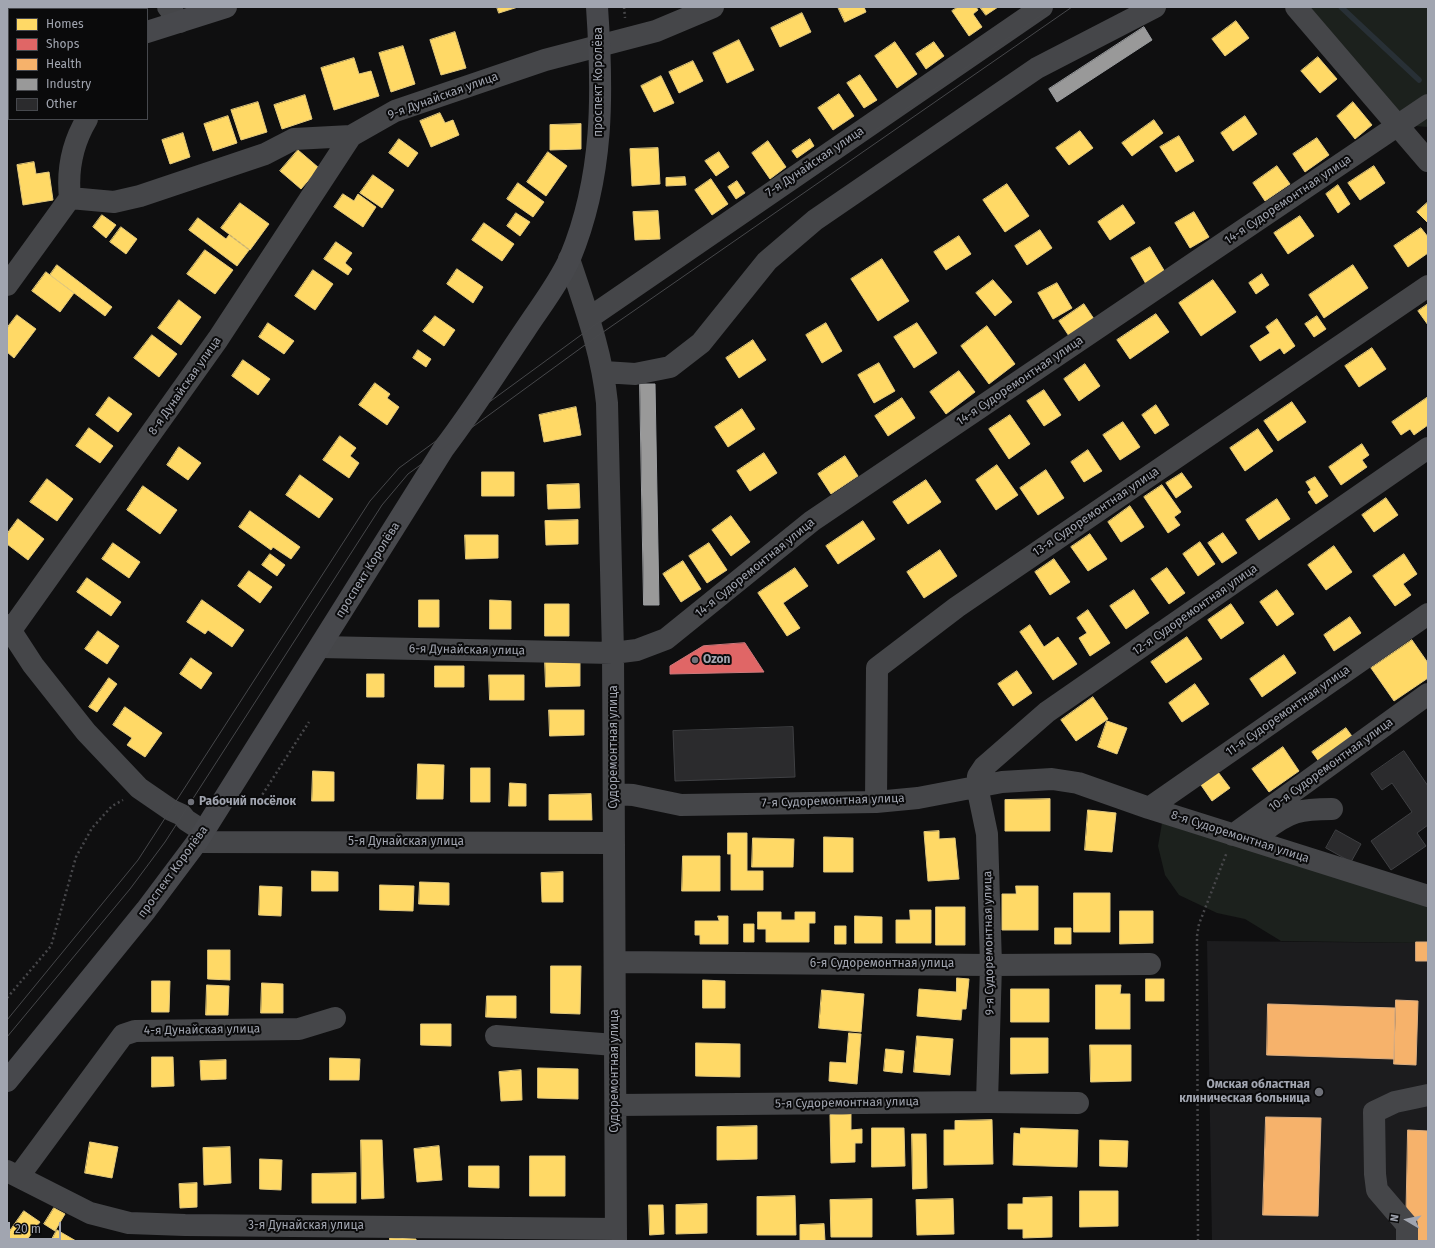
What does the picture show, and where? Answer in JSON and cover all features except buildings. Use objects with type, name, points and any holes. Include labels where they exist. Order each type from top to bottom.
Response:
[{"type":"main road","points":[[148,32],[185,13],[226,7]]},
{"type":"main road","name":"проспект Королёва","points":[[7,1081],[146,910],[200,837],[444,448],[466,419],[548,295],[569,259],[585,212],[595,171],[600,131],[600,45],[597,7]]},
{"type":"street","name":"9-я Дунайская улица","points":[[70,198],[114,202],[140,196],[265,154],[294,140],[351,136],[395,111],[546,60],[656,31],[713,7]]},
{"type":"street","name":"7-я Дунайская улица","points":[[589,318],[1042,7]]},
{"type":"street","points":[[604,372],[635,374],[670,367],[701,343],[767,261],[815,220],[1037,68],[1155,7]]},
{"type":"street","points":[[1296,7],[1428,161]]},
{"type":"street","name":"14-я Судоремонтная улица","points":[[613,653],[637,650],[666,639],[812,521],[1428,105]]},
{"type":"street","points":[[7,284],[70,198],[69,167],[80,131],[86,120]]},
{"type":"street","name":"8-я Дунайская улица","points":[[9,628],[218,339],[351,136]]},
{"type":"street","name":"Судоремонтная улица","points":[[569,259],[596,337],[604,372],[607,403],[613,653],[616,1235]]},
{"type":"street","name":"13-я Судоремонтная улица","points":[[876,802],[877,668],[957,607],[1428,286]]},
{"type":"street","name":"12-я Судоремонтная улица","points":[[977,786],[978,776],[984,767],[1047,712],[1428,448]]},
{"type":"street","name":"11-я Судоремонтная улица","points":[[1149,808],[1428,614]]},
{"type":"street","points":[[9,628],[33,665],[86,732],[139,788],[171,810],[182,815],[200,837]]},
{"type":"street","name":"6-я Дунайская улица","points":[[320,647],[613,653]]},
{"type":"street","name":"10-я Судоремонтная улица","points":[[1243,838],[1428,694]]},
{"type":"street","name":"7-я Судоремонтная улица","points":[[614,794],[632,795],[681,805],[876,802],[918,798],[1002,782],[1052,779]]},
{"type":"street","name":"8-я Судоремонтная улица","points":[[1052,779],[1078,783],[1149,808],[1428,896]]},
{"type":"street","name":"9-я Судоремонтная улица","points":[[977,786],[987,834],[991,965],[987,1102]]},
{"type":"street","points":[[1243,838],[1289,814],[1307,809],[1332,809]]},
{"type":"street","name":"5-я Дунайская улица","points":[[200,837],[614,843]]},
{"type":"street","name":"6-я Судоремонтная улица","points":[[615,962],[991,965],[1150,964]]},
{"type":"street","name":"4-я Дунайская улица","points":[[13,1174],[123,1035],[135,1031],[299,1029],[335,1018]]},
{"type":"street","points":[[496,1036],[615,1045]]},
{"type":"street","points":[[1407,1241],[1407,1225],[1377,1190],[1375,1174],[1374,1112],[1395,1102],[1428,1095]]},
{"type":"street","name":"5-я Судоремонтная улица","points":[[616,1105],[987,1102],[1078,1103]]},
{"type":"street","name":"3-я Дунайская улица","points":[[13,1174],[90,1213],[129,1223],[616,1235]]},
{"type":"path","points":[[257,802],[309,722]]},
{"type":"path","points":[[7,998],[51,946],[76,857],[92,828],[112,806],[128,797],[146,793]]},
{"type":"path","points":[[1198,1241],[1197,936],[1199,924],[1243,838]]},
{"type":"shaded area","points":[[1302,7],[1428,7],[1428,127],[1415,126],[1398,115]]},
{"type":"shaded area","points":[[1162,823],[1428,906],[1428,943],[1281,941],[1245,919],[1217,913],[1179,895],[1165,875],[1158,846]]},
{"type":"shaded area","name":"Омская областная клиническая больница","points":[[1207,941],[1428,943],[1428,1241],[1212,1241]]},
{"type":"waterway","points":[[1341,7],[1419,80]]},
{"type":"tram line","points":[[7,1020],[138,860],[370,501],[399,468],[592,327],[1053,7]]},
{"type":"tram line","points":[[7,1037],[130,889],[165,842],[382,505],[408,474],[596,337],[1072,7]]},
{"type":"place","name":"Ozon","points":[[695,660]]},
{"type":"place","name":"Рабочий посёлок","points":[[191,802]]},
{"type":"place","name":"Омская областная клиническая больница","points":[[1319,1092]]}]
